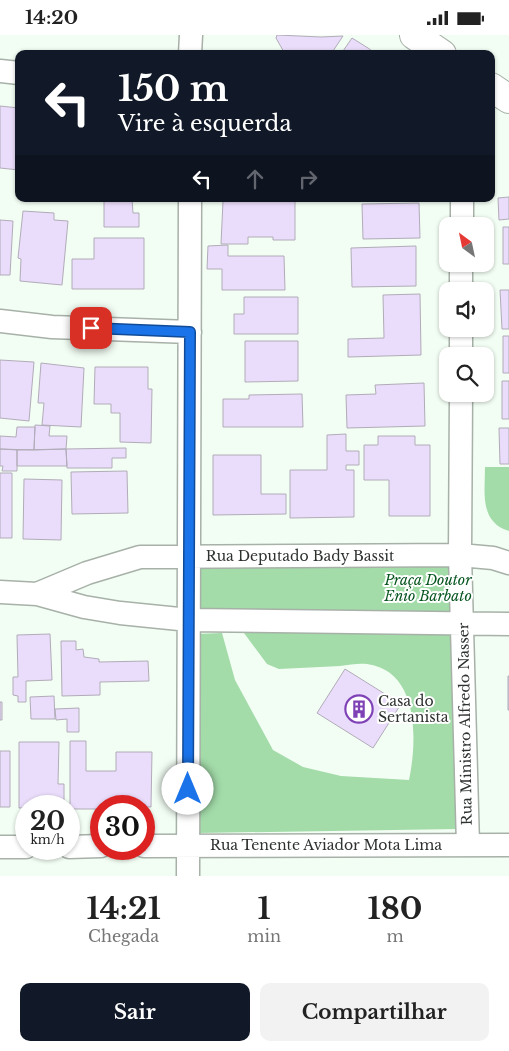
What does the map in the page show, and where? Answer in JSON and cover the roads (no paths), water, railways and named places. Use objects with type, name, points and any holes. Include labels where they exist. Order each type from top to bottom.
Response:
[{"type":"main road","points":[[414,35],[436,50]]},
{"type":"main road","points":[[495,90],[509,99]]},
{"type":"street","points":[[190,35],[190,50]]},
{"type":"street","points":[[0,71],[15,73]]},
{"type":"street","points":[[188,876],[190,202]]},
{"type":"street","points":[[462,202],[462,217]]},
{"type":"street","points":[[0,321],[52,327],[190,332]]},
{"type":"street","name":"Rua Ministro Alfredo Nasser","points":[[461,402],[460,555],[468,845]]},
{"type":"street","name":"Rua Deputado Bady Bassit","points":[[37,594],[116,563],[140,557],[460,555],[492,558],[509,563]]},
{"type":"street","name":"Rua Deputado Bady Bassit","points":[[0,592],[37,594],[84,607],[120,613],[189,620],[509,624]]},
{"type":"street","name":"Rua Tenente Aviador Mota Lima","points":[[155,846],[509,845]]},
{"type":"street","points":[[0,847],[15,847]]},
{"type":"place","name":"Casa do Sertanista","points":[[359,709]]},
{"type":"park label","name":"Praça Doutor Enio Barbato","points":[[428,588]]}]
